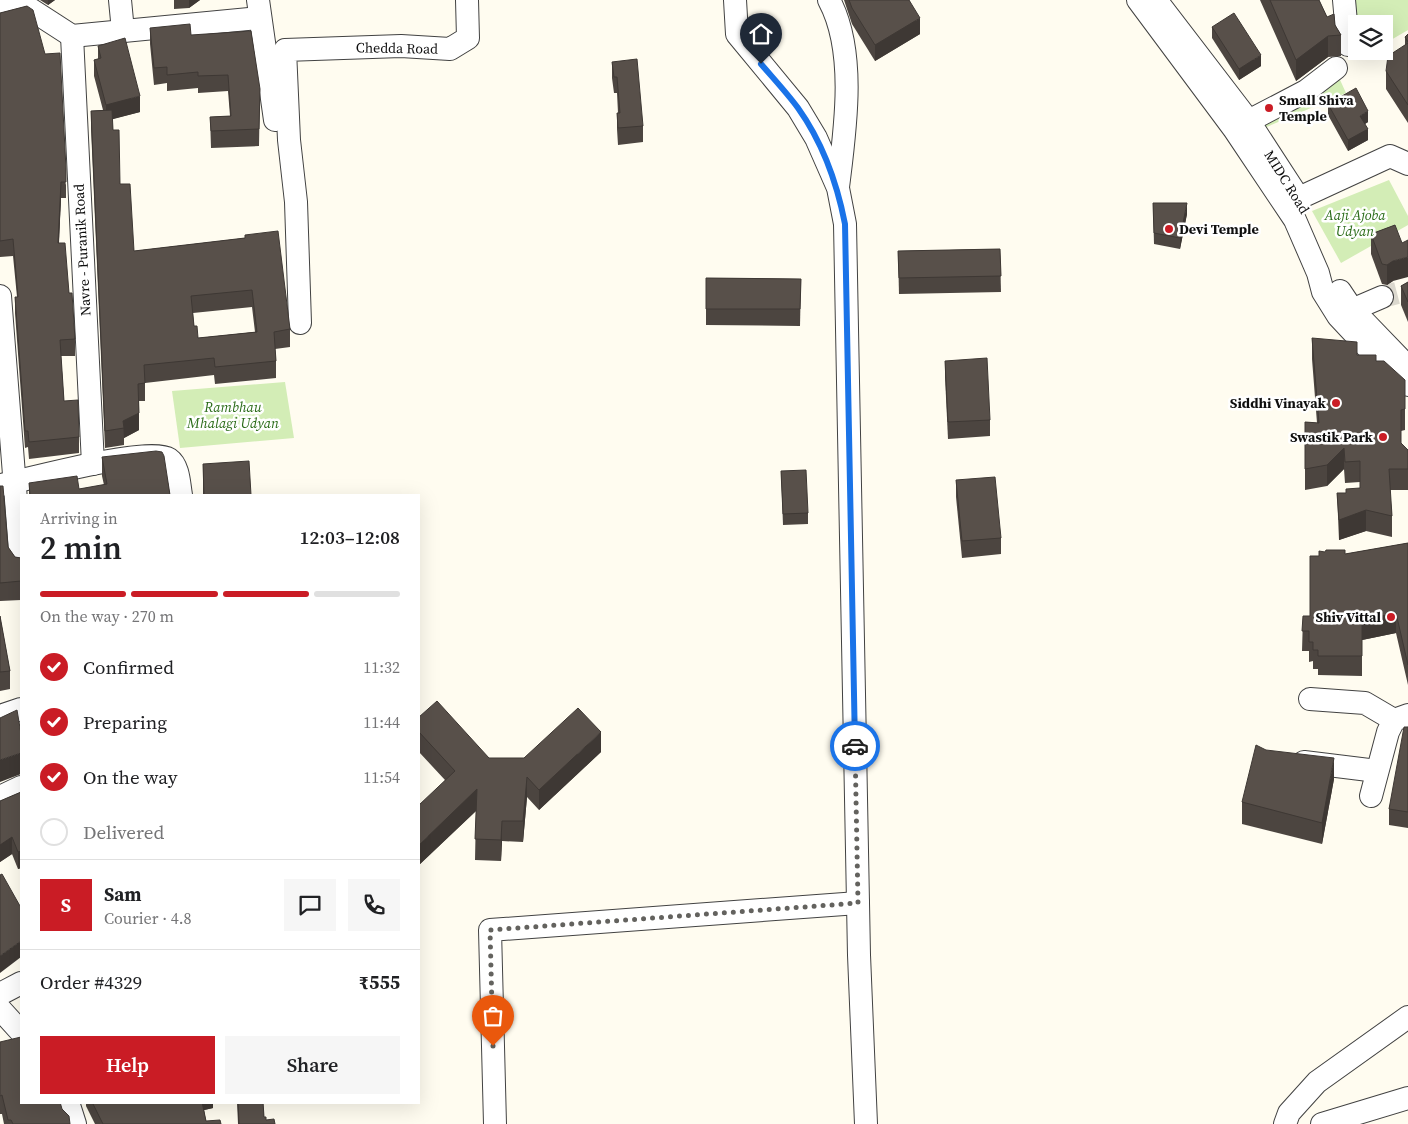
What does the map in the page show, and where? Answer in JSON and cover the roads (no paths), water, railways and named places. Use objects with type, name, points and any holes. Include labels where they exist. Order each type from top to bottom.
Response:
[{"type":"street","points":[[120,0],[123,31]]},
{"type":"street","name":"Chedda Road","points":[[300,323],[296,202],[289,140],[285,50],[401,46],[450,50],[468,38],[467,0]]},
{"type":"street","points":[[735,0],[737,34],[798,108],[816,138],[838,188],[845,224],[858,903],[866,1124]]},
{"type":"street","points":[[829,0],[840,32],[848,103],[838,188]]},
{"type":"street","points":[[1344,0],[1348,44]]},
{"type":"street","name":"MIDC Road","points":[[1148,2],[1241,124],[1321,241],[1345,312],[1408,367]]},
{"type":"street","points":[[9,3],[24,5],[72,36],[123,31],[259,9],[285,191]]},
{"type":"street","name":"Navre - Puranik Road","points":[[72,36],[93,464]]},
{"type":"street","points":[[1241,124],[1306,91],[1336,68]]},
{"type":"street","points":[[1292,201],[1390,156],[1408,164]]},
{"type":"street","points":[[1394,294],[1345,312],[1380,362],[1408,385]]},
{"type":"street","points":[[0,296],[7,484],[20,558]]},
{"type":"street","points":[[7,484],[93,464],[154,456],[168,459],[176,468],[181,494]]},
{"type":"street","points":[[1310,699],[1365,703],[1401,717],[1388,732],[1370,796]]},
{"type":"street","points":[[0,716],[20,709]]},
{"type":"street","points":[[1286,760],[1377,771]]},
{"type":"street","points":[[0,797],[20,787]]},
{"type":"street","points":[[495,1124],[490,930],[858,903]]},
{"type":"street","points":[[0,994],[20,984]]},
{"type":"street","points":[[0,1009],[20,1031]]},
{"type":"street","points":[[1285,1124],[1289,1113],[1317,1082],[1408,1018]]},
{"type":"street","points":[[1322,1124],[1408,1098]]},
{"type":"street","points":[[69,1104],[75,1124]]},
{"type":"tunnel","points":[[1382,297],[1397,293]]},
{"type":"place","name":"Small Shiva Temple","points":[[1269,108]]},
{"type":"place","name":"Devi Temple","points":[[1169,229]]},
{"type":"place","name":"Siddhi Vinayak","points":[[1336,403]]},
{"type":"place","name":"Swastik Park","points":[[1383,437]]},
{"type":"place","name":"Shiv Vittal","points":[[1391,617]]},
{"type":"park label","name":"Aaji Ajoba Udyan","points":[[1355,224]]},
{"type":"park label","name":"Rambhau Mhalagi Udyan","points":[[233,416]]}]
